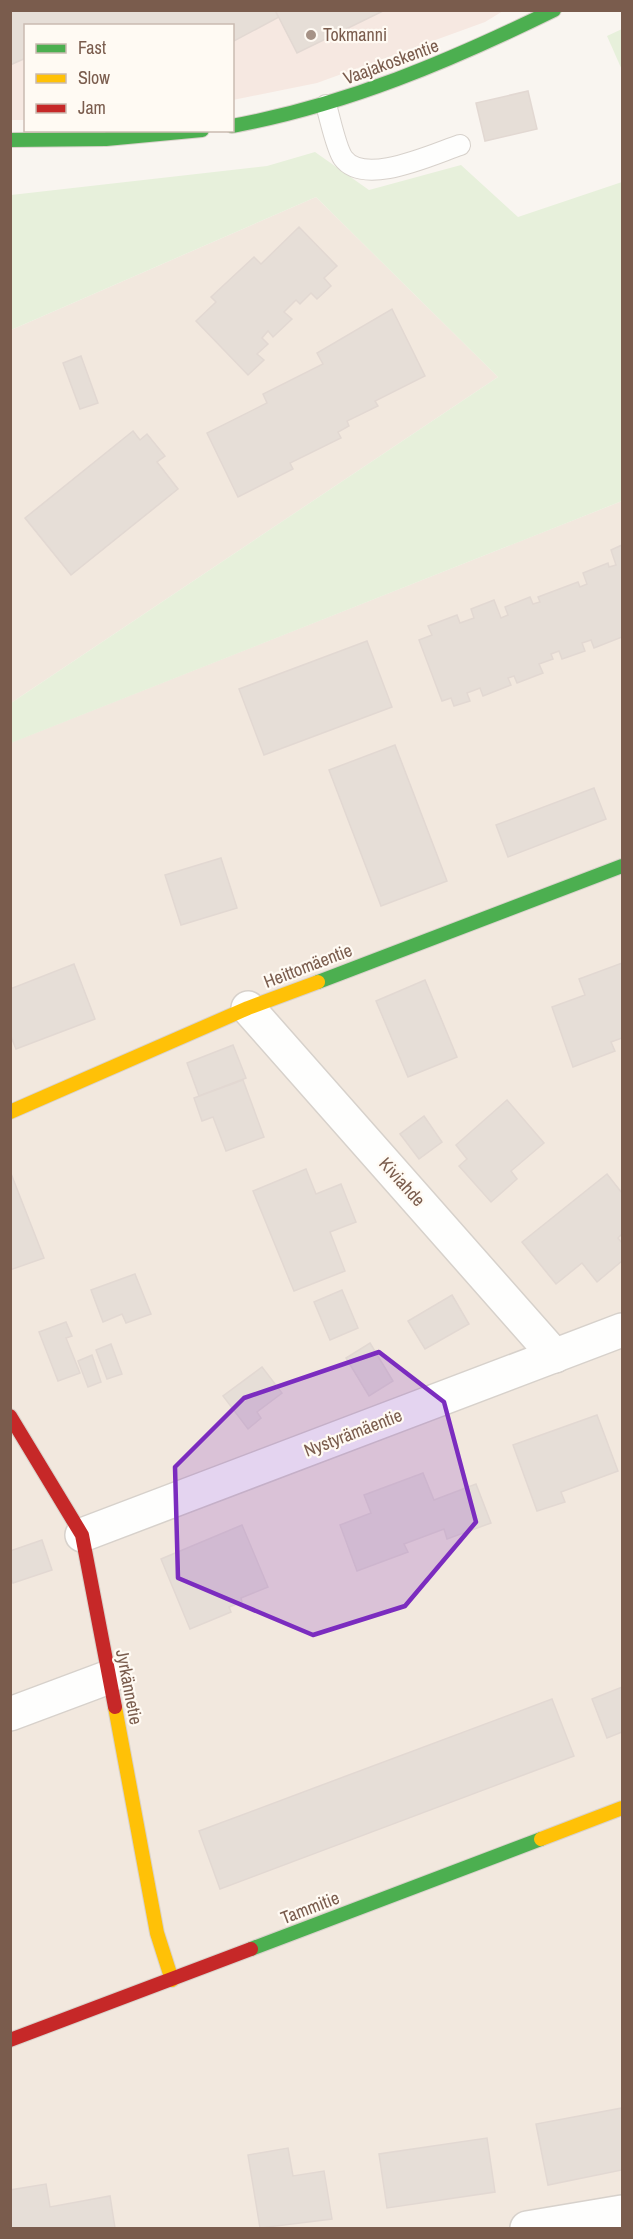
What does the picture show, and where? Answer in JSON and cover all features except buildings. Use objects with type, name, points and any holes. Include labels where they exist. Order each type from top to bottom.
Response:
[{"type":"street","name":"Vaajakoskentie","points":[[234,126],[326,105],[422,72],[554,10]]},
{"type":"street","points":[[10,140],[59,141],[156,137],[189,132]]},
{"type":"street","name":"Heittomäentie","points":[[10,1112],[248,1008],[622,866]]},
{"type":"street","name":"Kiviahde","points":[[248,1008],[555,1356]]},
{"type":"street","name":"Nystyrämäentie","points":[[82,1535],[622,1330]]},
{"type":"street","name":"Jyrkännetie","points":[[10,1416],[82,1535],[157,1933],[172,1980]]},
{"type":"street","points":[[10,1714],[109,1677]]},
{"type":"street","name":"Tammitie","points":[[10,2040],[622,1808]]},
{"type":"street","points":[[527,2229],[576,2224],[622,2212]]},
{"type":"lane","points":[[326,105],[343,158],[358,169],[385,170],[460,145]]},
{"type":"highlighted area","points":[[379,1352],[444,1402],[476,1522],[405,1606],[313,1635],[178,1578],[175,1467],[244,1398]]},
{"type":"shaded area","points":[[11,11],[503,11],[485,22],[317,83],[234,100],[234,24],[24,24],[24,120],[11,120]]},
{"type":"shaded area","points":[[316,197],[498,377],[11,703],[11,330]]},
{"type":"shaded area","points":[[622,501],[622,2228],[11,2228],[10,743]]},
{"type":"green space","points":[[622,29],[622,70],[607,36]]},
{"type":"green space","points":[[315,152],[369,190],[461,165],[518,217],[622,182],[622,501],[11,743],[11,703],[498,377],[316,197],[11,330],[11,195],[267,166]]},
{"type":"traffic: fast","points":[[234,126],[357,94],[476,47],[554,10]]},
{"type":"traffic: fast","points":[[10,140],[106,139],[181,132]]},
{"type":"traffic: fast","points":[[318,982],[622,866]]},
{"type":"traffic: fast","points":[[251,1949],[541,1839]]},
{"type":"traffic: slow","points":[[10,1112],[248,1008],[318,982]]},
{"type":"traffic: slow","points":[[115,1707],[157,1933],[172,1980]]},
{"type":"traffic: slow","points":[[541,1839],[622,1808]]},
{"type":"traffic: jam","points":[[10,1416],[82,1535],[115,1707]]},
{"type":"traffic: jam","points":[[10,2040],[251,1949]]},
{"type":"place","name":"Tokmanni","points":[[311,35]]}]
